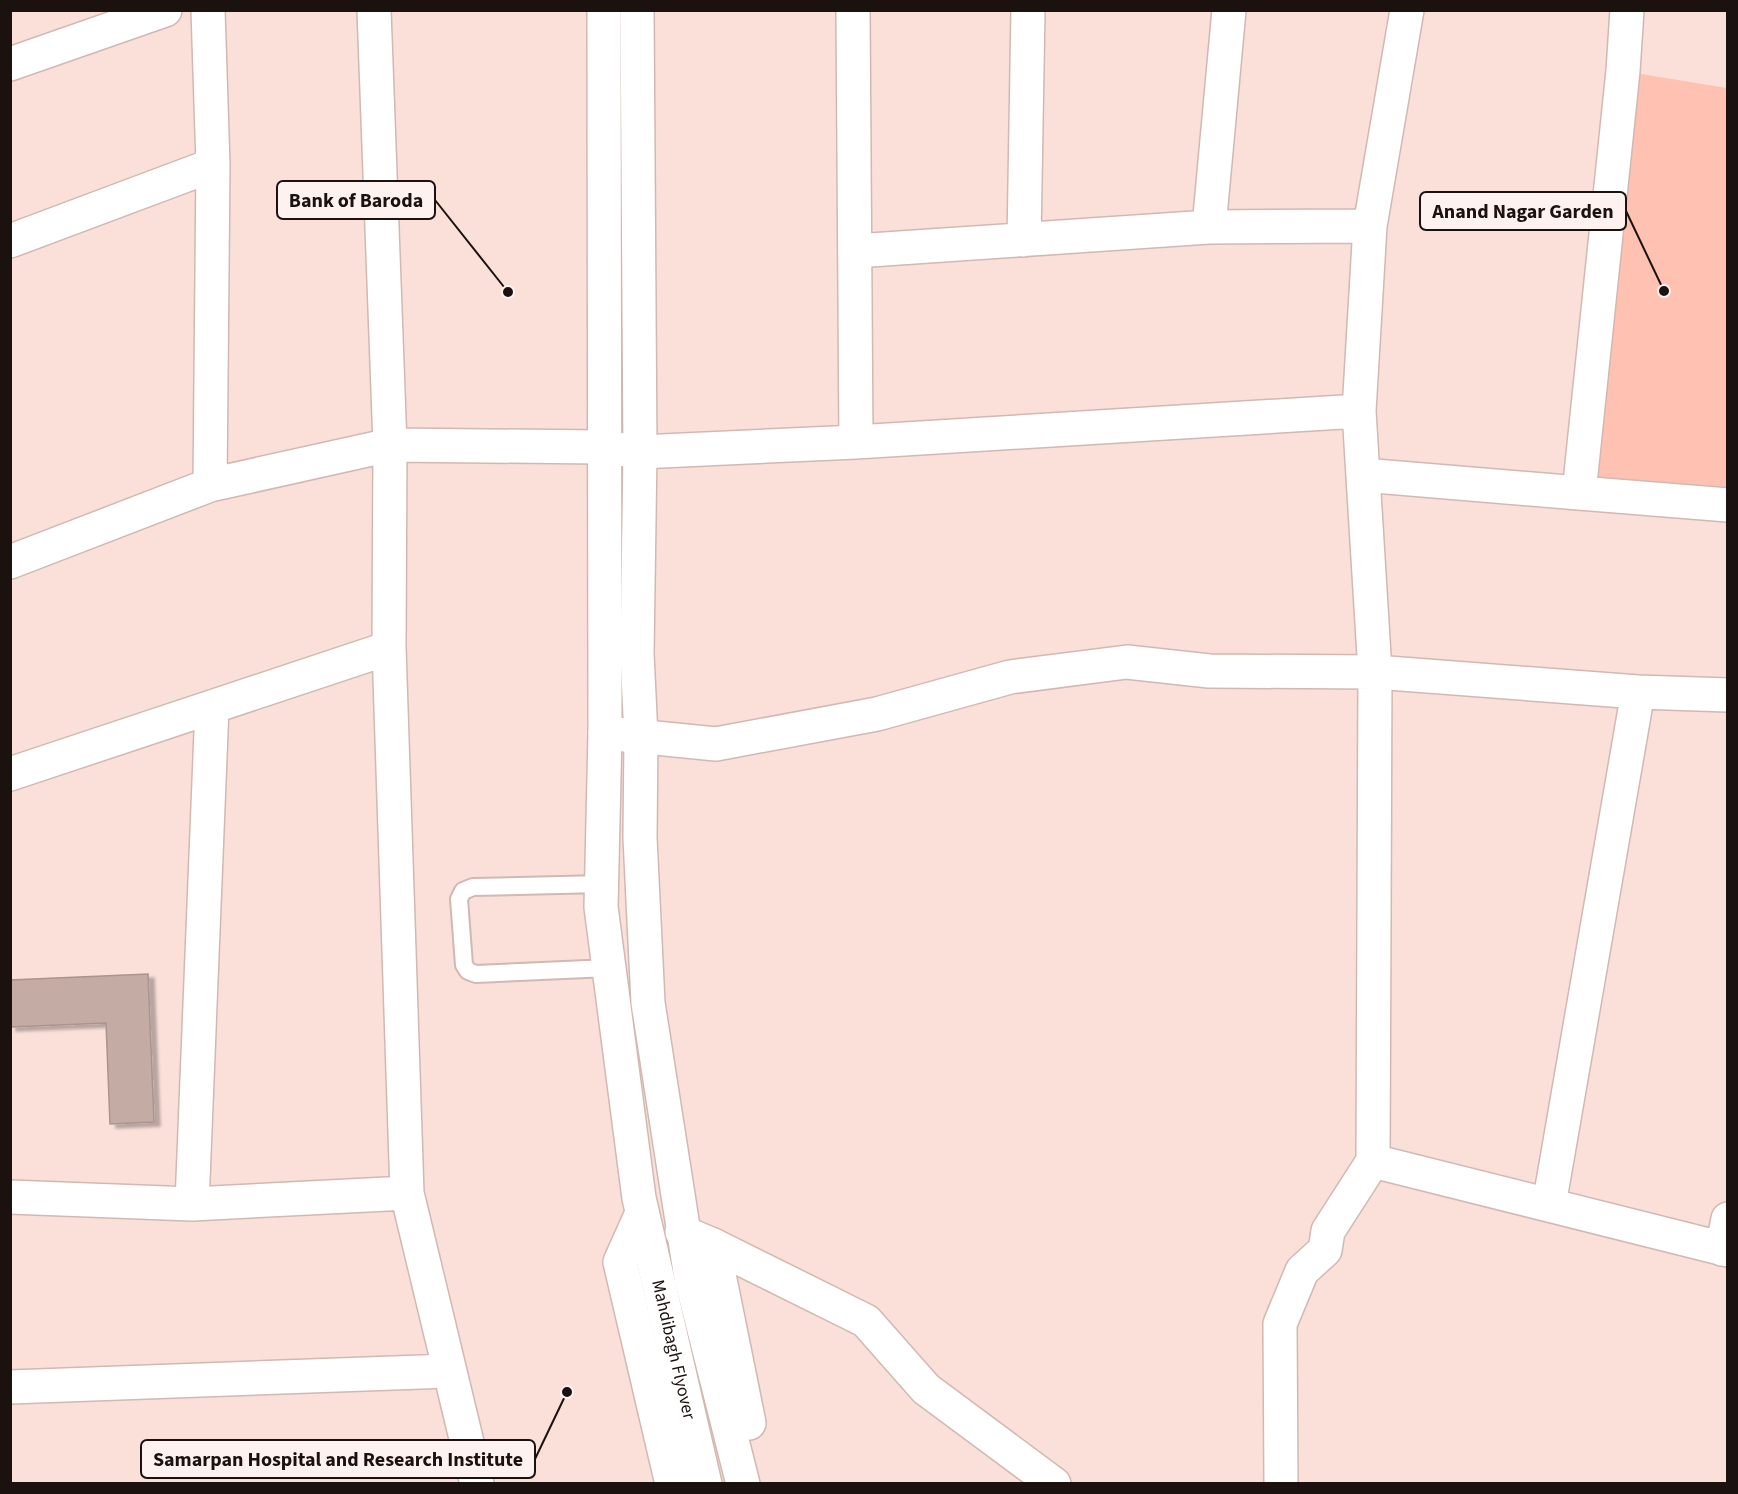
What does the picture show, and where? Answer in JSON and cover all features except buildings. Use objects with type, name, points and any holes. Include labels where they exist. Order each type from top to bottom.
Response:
[{"type":"street","points":[[10,64],[165,10]]},
{"type":"street","points":[[207,10],[213,165],[210,485]]},
{"type":"street","points":[[374,10],[390,445],[389,648],[406,1192],[477,1484]]},
{"type":"street","name":"Mahdibagh Flyover","points":[[604,10],[605,733],[601,907],[642,1213],[705,1484]]},
{"type":"street","name":"Mahdibagh Flyover","points":[[637,10],[640,838],[648,1003],[691,1278],[743,1484]]},
{"type":"street","points":[[853,10],[856,442]]},
{"type":"street","points":[[1024,240],[1028,10]]},
{"type":"street","points":[[1209,227],[1229,10]]},
{"type":"street","points":[[1281,1484],[1281,1324],[1302,1271],[1325,1250],[1328,1231],[1373,1161],[1375,672],[1359,411],[1370,226],[1407,10]]},
{"type":"street","points":[[1579,493],[1623,71],[1627,10]]},
{"type":"street","points":[[10,241],[213,165]]},
{"type":"street","points":[[855,252],[1209,227],[1370,226]]},
{"type":"street","points":[[10,562],[210,485],[390,445],[603,447],[640,452],[856,442],[1359,411]]},
{"type":"street","points":[[1363,475],[1728,505]]},
{"type":"street","points":[[10,774],[389,648]]},
{"type":"street","points":[[605,733],[716,744],[877,714],[1011,677],[1127,662],[1209,671],[1375,672],[1638,692],[1728,695]]},
{"type":"street","points":[[1549,1205],[1638,692]]},
{"type":"street","points":[[192,1204],[212,707]]},
{"type":"street","points":[[1373,1161],[1549,1205],[1726,1239]]},
{"type":"street","points":[[13,1188],[192,1204],[406,1192]]},
{"type":"street","points":[[642,1213],[620,1262],[672,1484]]},
{"type":"street","points":[[682,1232],[866,1321],[926,1389],[1054,1484]]},
{"type":"street","points":[[713,1245],[760,1484]]},
{"type":"street","points":[[10,1387],[449,1371]]},
{"type":"lane","points":[[602,884],[473,887],[463,891],[459,899],[464,965],[468,971],[476,974],[609,968]]},
{"type":"shaded area","points":[[1623,71],[1727,88],[1727,503],[1579,493]]},
{"type":"place","name":"Anand Nagar Garden","points":[[1664,291]]},
{"type":"place","name":"Bank of Baroda","points":[[508,292]]},
{"type":"place","name":"Samarpan Hospital and Research Institute","points":[[567,1392]]}]
